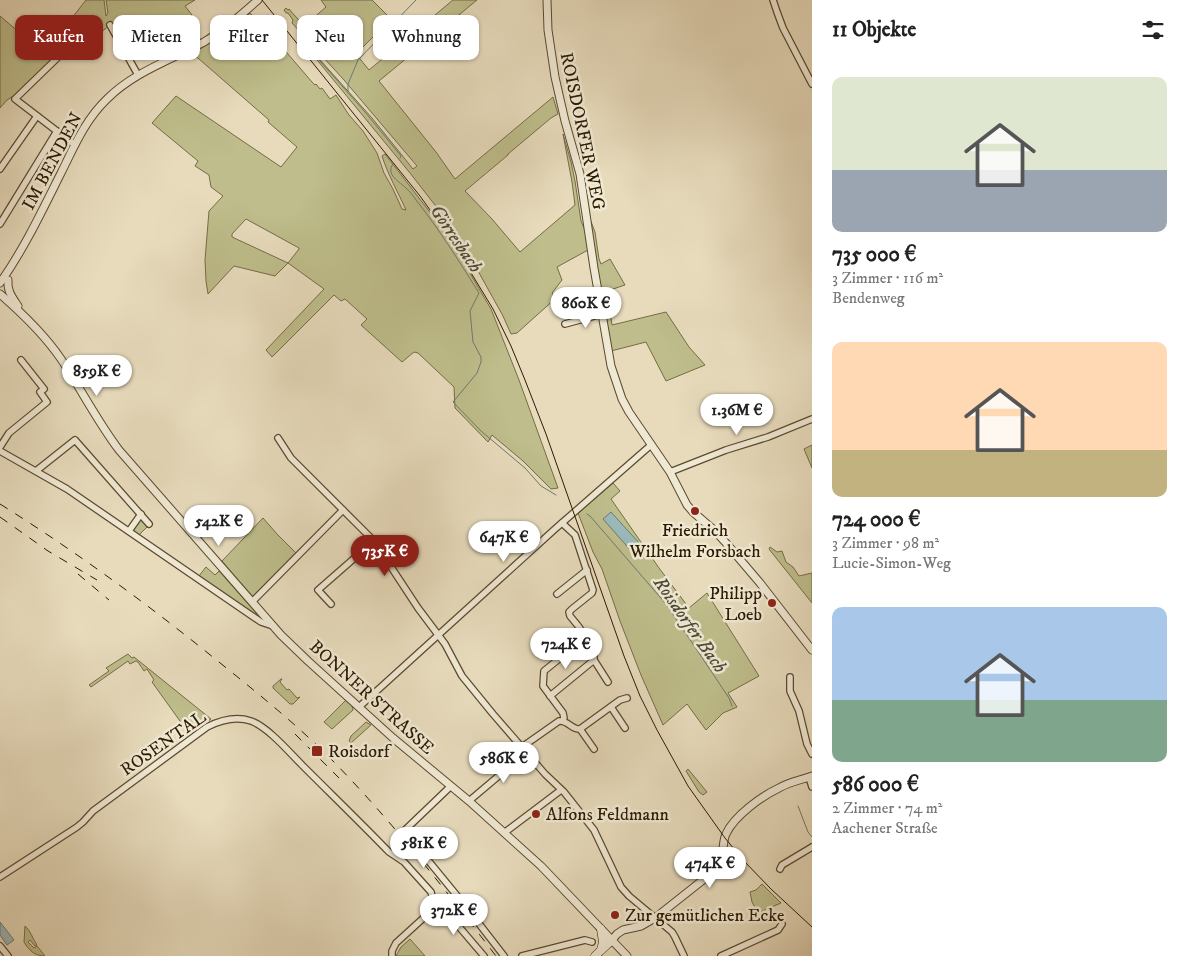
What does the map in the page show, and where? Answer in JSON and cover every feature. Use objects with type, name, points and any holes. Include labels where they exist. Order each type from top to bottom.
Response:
[{"type":"main road","points":[[598,953],[603,942],[601,929]]},
{"type":"main road","points":[[598,953],[612,940]]},
{"type":"street","name":"IM BENDEN","points":[[0,283],[11,268],[34,226],[85,127],[101,105],[116,91],[138,76],[221,31],[257,0]]},
{"type":"street","name":"ROISDORFER WEG","points":[[547,0],[552,61],[562,108],[580,174],[611,366],[622,399],[670,472],[687,505],[726,543],[812,650]]},
{"type":"street","points":[[774,0],[783,28],[812,84]]},
{"type":"street","points":[[110,25],[138,76]]},
{"type":"street","points":[[55,60],[15,99],[75,145]]},
{"type":"street","points":[[0,169],[37,116]]},
{"type":"street","points":[[0,224],[56,131]]},
{"type":"street","name":"IM BENDEN","points":[[0,294],[8,280],[11,268]]},
{"type":"street","points":[[8,280],[9,292],[24,314]]},
{"type":"street","points":[[0,294],[24,314]]},
{"type":"street","name":"BONNER STRASSE","points":[[24,314],[61,359],[105,431],[119,450],[273,626],[359,707],[469,800],[541,866],[627,956]]},
{"type":"street","points":[[565,324],[602,314]]},
{"type":"street","points":[[0,447],[8,432],[47,402],[40,392],[44,389],[21,360]]},
{"type":"street","points":[[670,472],[726,450],[768,438],[812,419]]},
{"type":"street","points":[[278,438],[291,458],[374,541],[418,608],[445,644],[462,676],[594,830],[622,887],[629,896],[672,932],[684,956]]},
{"type":"street","points":[[36,471],[75,440],[150,524]]},
{"type":"street","points":[[359,707],[651,445]]},
{"type":"street","points":[[0,451],[67,489],[261,622],[273,626]]},
{"type":"street","points":[[252,602],[343,510]]},
{"type":"street","points":[[129,531],[141,514]]},
{"type":"street","points":[[562,523],[575,535],[593,590],[592,593],[569,612],[570,616],[594,651],[594,660],[608,682]]},
{"type":"street","points":[[331,604],[318,590],[374,541]]},
{"type":"street","points":[[557,594],[586,570]]},
{"type":"street","points":[[563,720],[563,713],[543,686],[543,674],[544,671],[585,638]]},
{"type":"street","points":[[550,696],[594,660]]},
{"type":"street","points":[[790,677],[790,691],[812,754]]},
{"type":"street","points":[[580,729],[620,700],[628,698]]},
{"type":"street","points":[[611,707],[625,728]]},
{"type":"street","name":"ROSENTAL","points":[[0,877],[77,827],[93,811],[207,728],[229,719],[250,721],[265,730],[389,852],[404,862],[431,892],[434,903],[443,908],[484,956]]},
{"type":"street","points":[[469,800],[559,720],[563,720],[576,729],[580,729],[594,749]]},
{"type":"street","points":[[612,940],[623,930],[641,926],[655,918],[708,876],[715,869],[722,852],[726,834],[733,823],[756,803],[778,788],[811,776],[812,787]]},
{"type":"street","points":[[451,786],[404,831],[504,956]]},
{"type":"street","points":[[504,833],[561,790]]},
{"type":"street","points":[[780,869],[782,865],[812,847]]},
{"type":"street","points":[[392,956],[396,943],[430,914],[434,903]]},
{"type":"street","points":[[721,956],[778,930],[782,924]]},
{"type":"street","points":[[522,956],[585,940],[592,942]]},
{"type":"street","points":[[0,946],[8,956]]},
{"type":"shaded area","points":[[86,0],[104,0],[106,16],[108,13],[106,0],[195,0],[185,6],[192,15],[113,15],[113,25],[112,23],[103,31],[103,15],[74,15]]},
{"type":"shaded area","points":[[321,0],[372,0],[387,15],[373,15],[373,37],[363,47],[363,15],[317,15],[326,7]]},
{"type":"shaded area","points":[[453,0],[477,0],[459,15],[435,15]]},
{"type":"shaded area","points":[[286,8],[297,18],[297,28],[292,23],[293,20],[284,10]]},
{"type":"shaded area","points":[[0,16],[15,29],[15,60],[52,60],[0,108]]},
{"type":"shaded area","points":[[210,41],[210,60],[287,60],[287,53],[315,85],[320,89],[322,88],[330,99],[336,95],[377,153],[384,173],[402,209],[406,210],[384,163],[382,156],[385,154],[436,220],[491,309],[558,488],[551,489],[523,461],[492,435],[488,442],[455,408],[454,387],[418,353],[414,352],[402,362],[361,325],[367,319],[345,299],[341,301],[334,295],[272,357],[266,350],[324,289],[288,263],[275,276],[234,266],[208,294],[205,260],[209,211],[223,196],[211,187],[209,175],[195,166],[198,161],[152,123],[176,96],[281,167],[297,147],[200,60],[200,47]],"holes":[[[246,219],[299,249],[288,263],[232,237],[232,234]]]},
{"type":"shaded area","points":[[317,60],[320,60],[372,118],[413,169],[417,166],[326,60],[361,60],[369,70],[381,60],[404,60],[379,81],[436,152],[455,179],[553,97],[558,114],[465,191],[520,252],[575,205],[563,134],[571,162],[588,250],[557,267],[562,280],[552,293],[556,298],[517,333],[511,334],[468,253],[442,214]]},
{"type":"shaded area","points":[[590,219],[595,232],[601,264],[610,259],[625,285],[607,291],[612,325],[666,312],[689,347],[705,365],[666,381],[646,342],[611,351],[591,237]]},
{"type":"shaded area","points":[[812,445],[812,468],[804,449]]},
{"type":"shaded area","points":[[613,483],[620,491],[611,499],[689,608],[707,593],[759,676],[728,693],[737,707],[723,713],[706,730],[687,704],[663,725],[641,675],[602,569],[593,552],[578,513]]},
{"type":"shaded area","points":[[142,517],[149,525],[139,535],[132,530]]},
{"type":"shaded area","points":[[263,518],[296,553],[253,598],[222,561]]},
{"type":"shaded area","points":[[770,547],[777,552],[782,551],[786,562],[793,567],[799,576],[812,573],[812,603],[769,549]]},
{"type":"shaded area","points":[[206,567],[215,575],[219,571],[257,614],[199,576]]},
{"type":"shaded area","points":[[128,654],[211,719],[188,736],[185,728],[152,682],[154,680],[147,669],[144,671],[136,661],[130,664],[128,661],[91,687],[89,685],[109,671],[106,668]]},
{"type":"shaded area","points":[[281,679],[280,682],[287,690],[289,689],[297,698],[300,697],[293,704],[290,704],[273,688]]},
{"type":"shaded area","points":[[346,700],[353,710],[332,729],[324,722]]},
{"type":"shaded area","points":[[366,722],[371,725],[351,743],[349,741],[351,736]]},
{"type":"shaded area","points":[[688,769],[707,792],[703,795],[699,792],[686,771]]},
{"type":"shaded area","points":[[762,884],[781,903],[758,913],[752,902],[750,892],[756,890]]},
{"type":"shaded area","points":[[25,926],[37,945],[35,946],[30,940],[28,942],[34,948],[37,946],[45,956],[35,954],[24,942]]},
{"type":"shaded area","points":[[410,939],[425,956],[396,956],[401,947]]},
{"type":"water","points":[[611,512],[640,544],[632,552],[603,519]]},
{"type":"water","points":[[0,922],[14,940],[7,945],[0,935]]},
{"type":"waterway","points":[[348,91],[348,84],[358,60],[416,0]]},
{"type":"waterway","name":"Görresbach","points":[[319,60],[365,112],[401,156],[400,158]]},
{"type":"waterway","name":"Görresbach","points":[[393,164],[391,168],[392,175],[409,191],[424,211],[449,245],[479,293],[470,311],[473,342],[481,357],[481,362],[477,373],[453,402],[481,431],[525,468],[541,486],[556,495]]},
{"type":"waterway","name":"Roisdorfer Bach","points":[[587,514],[666,604],[729,698],[732,706]]},
{"type":"waterway","name":"Roisdorfer Bach","points":[[798,806],[808,832],[812,837]]},
{"type":"tram line","points":[[262,0],[420,196],[448,235],[493,309],[525,380],[546,434],[624,656],[640,696],[657,730],[688,786],[725,838],[771,889],[812,927]]},
{"type":"railway","points":[[0,504],[56,540],[136,597],[229,670],[303,733],[331,759],[396,830],[496,956]]},
{"type":"railway","points":[[0,517],[48,551],[97,580]]},
{"type":"railway","points":[[78,574],[109,600]]},
{"type":"railway","points":[[295,734],[339,778]]},
{"type":"place","name":"Friedrich Wilhelm Forsbach","points":[[695,511]]},
{"type":"place","name":"Philipp Loeb","points":[[772,603]]},
{"type":"place","name":"Roisdorf","points":[[317,751]]},
{"type":"place","name":"Alfons Feldmann","points":[[536,814]]},
{"type":"place","name":"Zur gemütlichen Ecke","points":[[615,915]]}]
